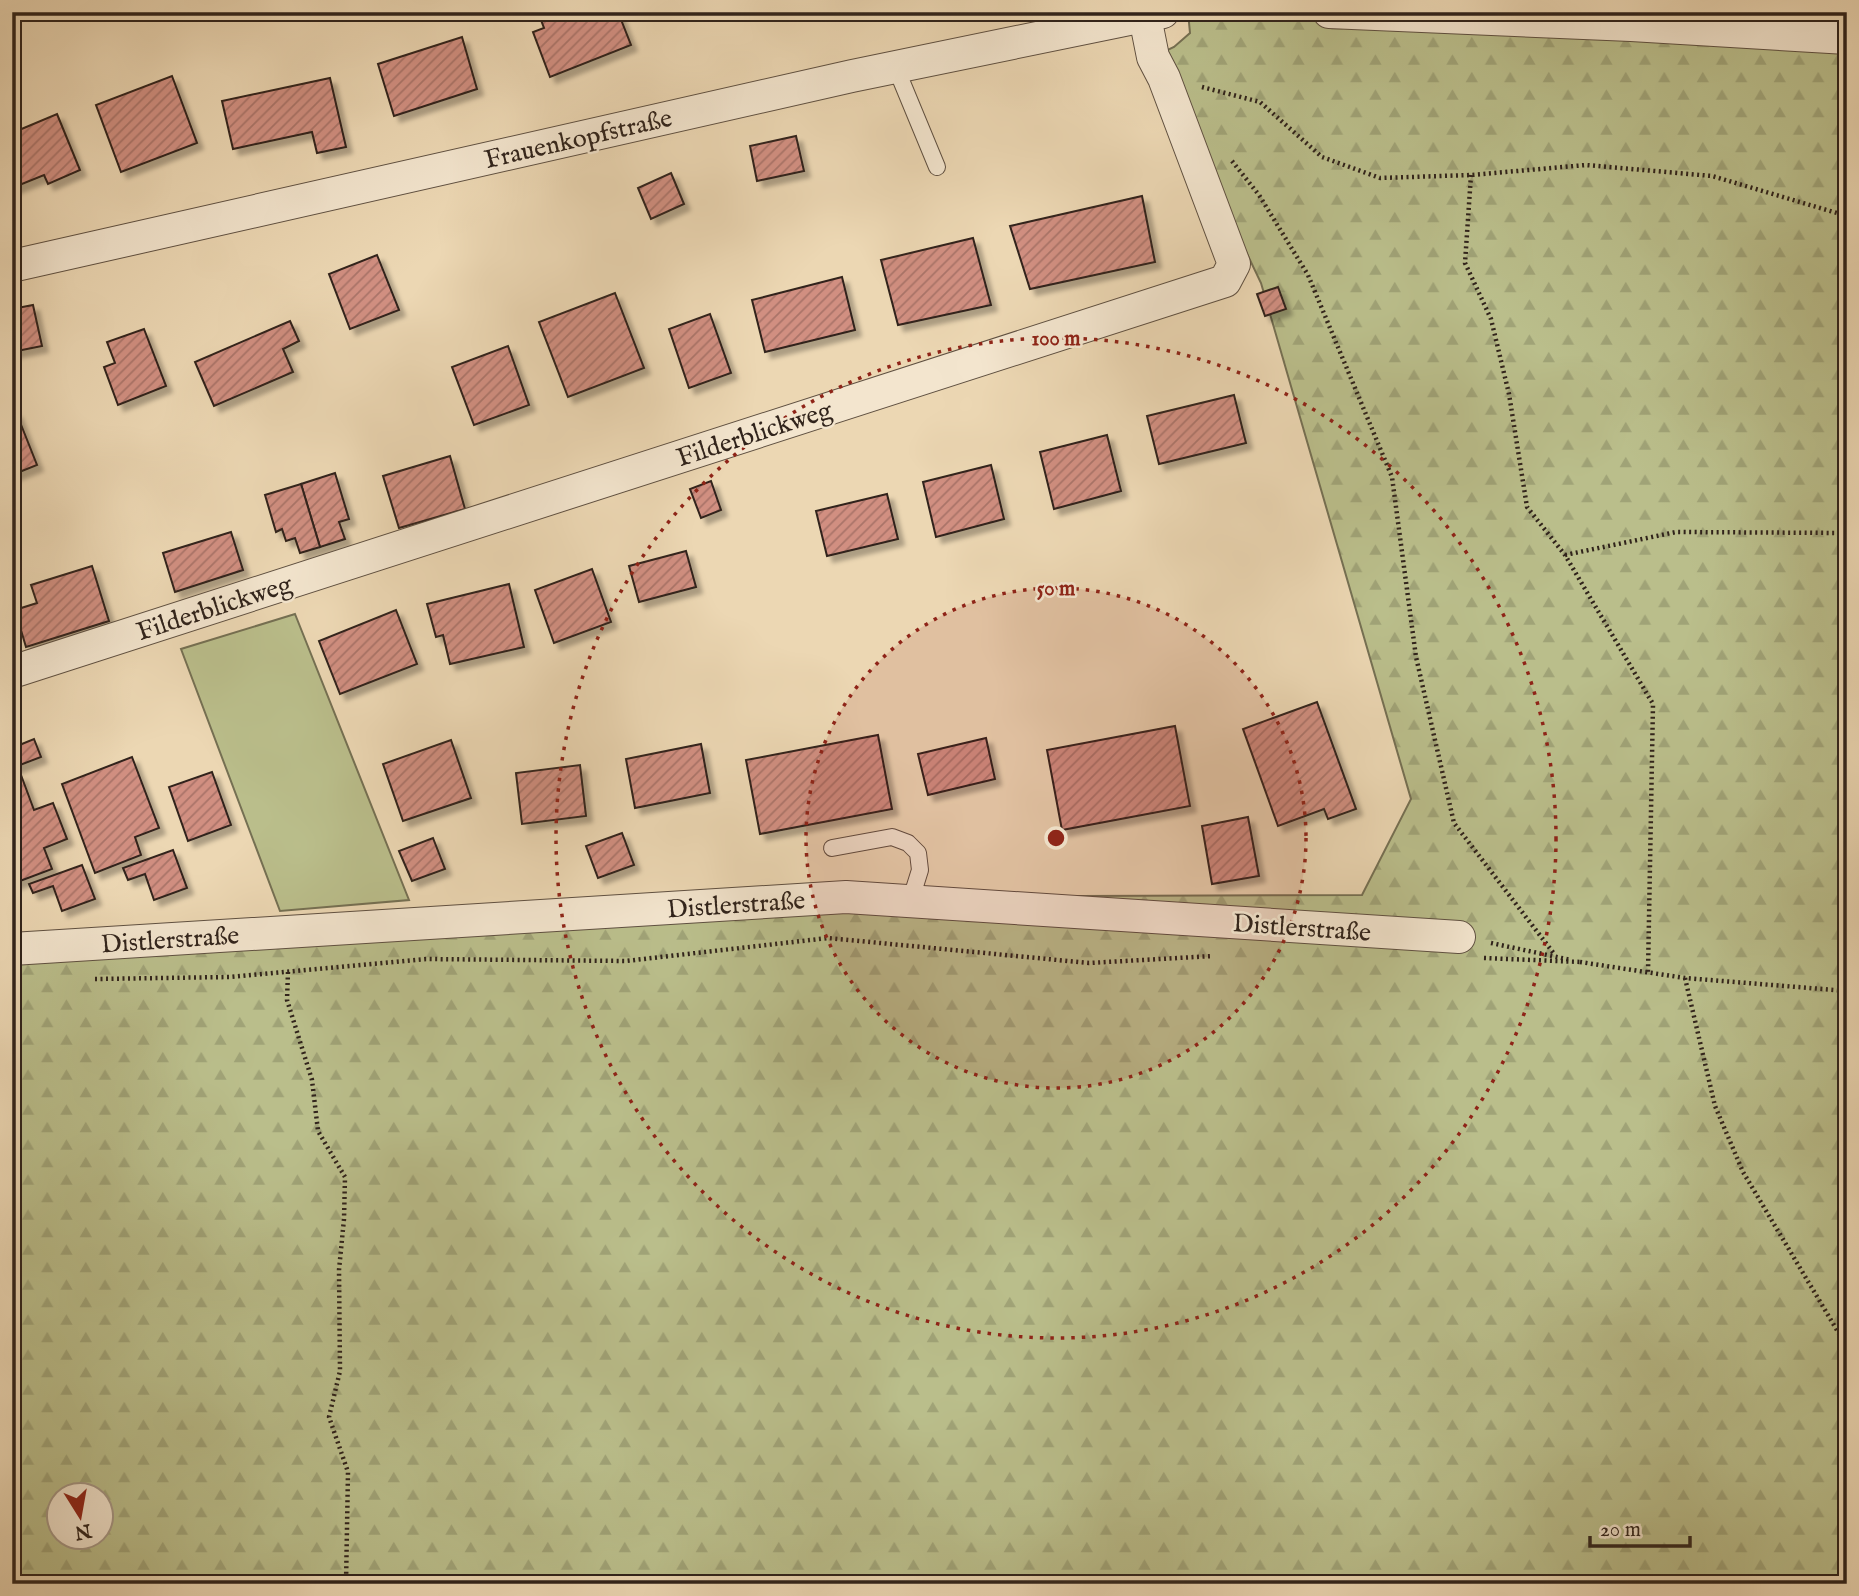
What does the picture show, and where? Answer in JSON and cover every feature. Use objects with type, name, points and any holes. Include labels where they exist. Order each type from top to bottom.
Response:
[{"type":"street","points":[[1329,12],[1847,38]]},
{"type":"street","name":"Frauenkopfstraße","points":[[12,266],[852,76],[1150,13]]},
{"type":"street","name":"Filderblickweg","points":[[12,672],[1225,281],[1234,264],[1164,78],[1153,57],[1150,13]]},
{"type":"street","name":"Distlerstraße","points":[[12,949],[846,897],[1466,947]]},
{"type":"lane","points":[[896,68],[937,166]]},
{"type":"lane","points":[[832,848],[892,837],[908,843],[918,853],[920,870],[910,902]]},
{"type":"path","points":[[1164,78],[1261,102],[1322,157],[1380,178],[1471,176],[1586,165],[1712,176],[1847,216]]},
{"type":"path","points":[[1225,152],[1259,195],[1308,275],[1392,477],[1416,657],[1454,823],[1555,955]]},
{"type":"path","points":[[1471,176],[1465,263],[1490,319],[1509,394],[1527,507],[1565,555],[1653,704],[1648,972]]},
{"type":"path","points":[[1565,555],[1676,531],[1847,533]]},
{"type":"path","points":[[88,980],[230,978],[426,959],[626,961],[828,938],[1089,963],[1226,956]]},
{"type":"path","points":[[1466,947],[1555,955],[1581,962]]},
{"type":"path","points":[[1466,947],[1685,978],[1847,991]]},
{"type":"path","points":[[288,972],[287,1000],[312,1080],[318,1131],[345,1177],[339,1270],[340,1371],[328,1417],[348,1472],[346,1584]]},
{"type":"path","points":[[1685,978],[1715,1106],[1743,1172],[1847,1347]]},
{"type":"green space","points":[[1188,12],[1847,12],[1847,1584],[12,1584],[12,951],[846,897],[1362,895],[1411,799],[1261,283],[1153,57],[1174,47],[1190,33]]},
{"type":"green space","points":[[295,614],[409,900],[280,911],[181,649]]},
{"type":"building","points":[[562,12],[618,12],[631,45],[550,77],[533,32],[544,28],[541,20]]},
{"type":"building","points":[[462,37],[477,89],[394,116],[378,64]]},
{"type":"building","points":[[172,76],[197,143],[121,172],[96,105]]},
{"type":"building","points":[[330,78],[346,147],[317,153],[312,132],[233,149],[222,101]]},
{"type":"building","points":[[57,114],[80,170],[48,184],[44,175],[12,188],[12,133]]},
{"type":"building","points":[[796,136],[804,171],[757,181],[750,146]]},
{"type":"building","points":[[671,173],[684,204],[651,219],[638,188]]},
{"type":"building","points":[[1142,196],[1155,262],[1030,289],[1010,226]]},
{"type":"building","points":[[973,238],[991,305],[898,325],[881,260]]},
{"type":"building","points":[[377,255],[399,310],[350,329],[329,274]]},
{"type":"building","points":[[842,277],[855,330],[765,352],[752,300]]},
{"type":"building","points":[[1278,287],[1286,309],[1265,316],[1257,294]]},
{"type":"building","points":[[615,293],[644,368],[568,397],[539,322]]},
{"type":"building","points":[[33,305],[42,346],[12,352],[12,309]]},
{"type":"building","points":[[710,314],[731,373],[689,388],[669,329]]},
{"type":"building","points":[[290,321],[299,341],[283,349],[293,372],[214,406],[195,362]]},
{"type":"building","points":[[144,329],[166,386],[118,405],[104,367],[115,363],[107,342]]},
{"type":"building","points":[[508,346],[529,405],[474,425],[452,367]]},
{"type":"building","points":[[1234,395],[1246,443],[1159,464],[1147,416]]},
{"type":"building","points":[[16,412],[37,465],[12,475],[12,414]]},
{"type":"building","points":[[1107,435],[1121,491],[1054,509],[1040,452]]},
{"type":"building","points":[[450,456],[465,509],[399,528],[383,476]]},
{"type":"building","points":[[991,465],[1004,519],[936,537],[923,482]]},
{"type":"building","points":[[335,473],[349,519],[339,522],[345,539],[320,547],[301,484]]},
{"type":"building","points":[[711,481],[721,510],[701,518],[690,489]]},
{"type":"building","points":[[301,484],[320,547],[300,553],[295,538],[286,541],[282,529],[276,532],[265,495]]},
{"type":"building","points":[[887,494],[898,539],[827,556],[816,511]]},
{"type":"building","points":[[231,532],[243,570],[175,592],[163,553]]},
{"type":"building","points":[[686,551],[696,587],[639,602],[629,566]]},
{"type":"building","points":[[92,566],[109,621],[26,647],[15,610],[37,603],[31,585]]},
{"type":"building","points":[[592,569],[611,622],[554,643],[535,590]]},
{"type":"building","points":[[509,584],[524,647],[450,664],[443,635],[436,637],[427,604]]},
{"type":"building","points":[[396,610],[417,664],[340,694],[319,641]]},
{"type":"building","points":[[1317,702],[1356,809],[1328,819],[1324,809],[1278,826],[1243,729]]},
{"type":"building","points":[[1175,726],[1190,806],[1062,830],[1047,750]]},
{"type":"building","points":[[878,735],[892,809],[760,834],[746,760]]},
{"type":"building","points":[[986,738],[995,779],[928,795],[918,754]]},
{"type":"building","points":[[34,739],[41,757],[12,768],[12,748]]},
{"type":"building","points":[[451,740],[471,798],[403,821],[383,764]]},
{"type":"building","points":[[701,744],[710,793],[635,808],[626,759]]},
{"type":"building","points":[[132,757],[159,828],[135,837],[141,855],[95,873],[62,784]]},
{"type":"building","points":[[580,765],[586,816],[522,824],[516,773]]},
{"type":"building","points":[[212,772],[231,825],[188,841],[169,787]]},
{"type":"building","points":[[21,775],[34,810],[53,803],[67,839],[44,848],[52,869],[12,884],[12,778]]},
{"type":"building","points":[[1248,817],[1259,876],[1212,884],[1202,826]]},
{"type":"building","points":[[622,833],[634,865],[598,878],[586,846]]},
{"type":"building","points":[[433,838],[445,869],[412,881],[399,851]]},
{"type":"building","points":[[173,850],[187,888],[154,900],[145,874],[128,880],[123,868]]},
{"type":"building","points":[[82,865],[95,899],[62,911],[53,886],[33,893],[29,884]]}]
